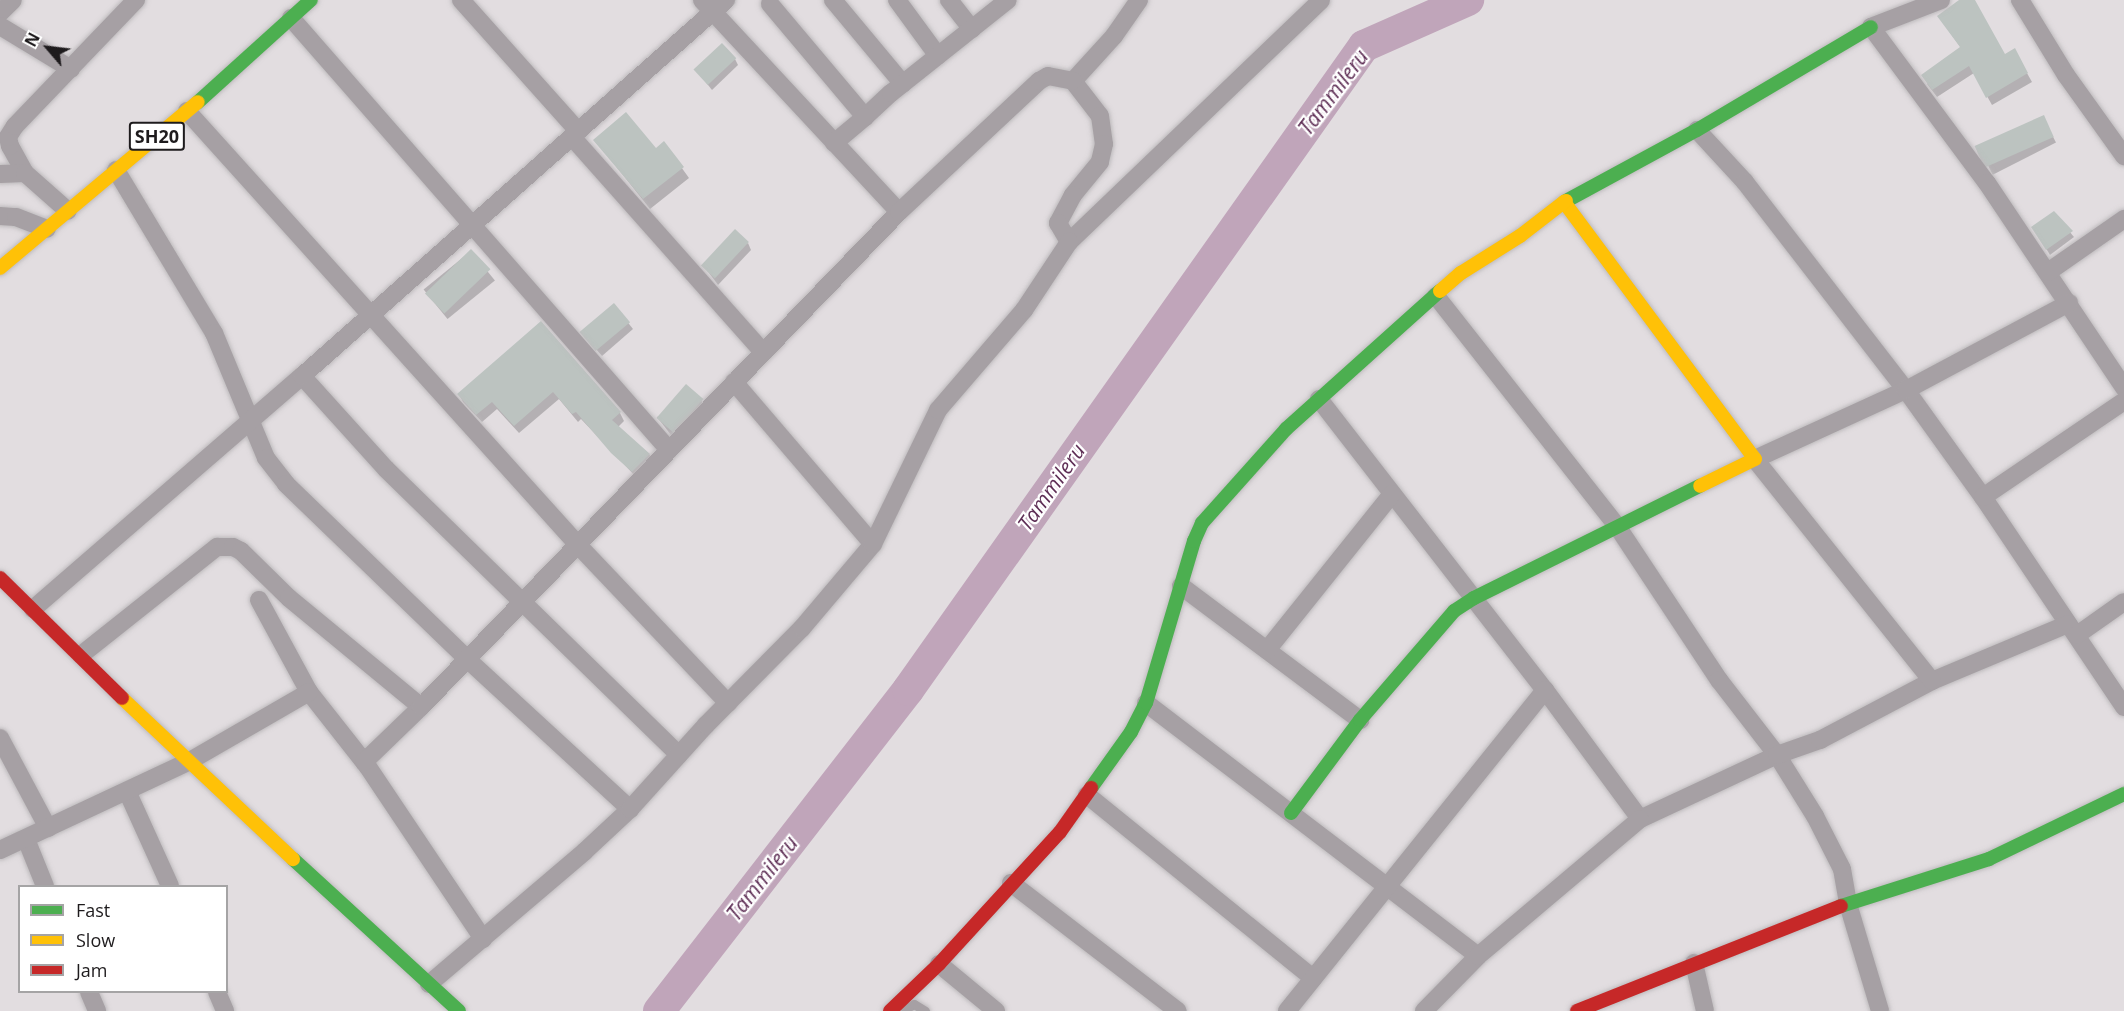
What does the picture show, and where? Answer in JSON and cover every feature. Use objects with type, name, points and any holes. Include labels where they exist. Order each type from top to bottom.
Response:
[{"type":"street","points":[[0,13],[13,0]]},
{"type":"street","points":[[68,211],[25,173],[10,146],[8,137],[15,126],[136,0]]},
{"type":"street","name":"SH20","points":[[0,268],[186,111],[310,0]]},
{"type":"street","points":[[461,0],[763,352]]},
{"type":"street","points":[[833,0],[903,84]]},
{"type":"street","points":[[897,0],[938,56]]},
{"type":"street","points":[[949,0],[972,29]]},
{"type":"street","points":[[834,143],[1008,0]]},
{"type":"street","points":[[1073,81],[1114,36],[1139,0]]},
{"type":"street","points":[[429,984],[630,809],[728,703],[802,628],[873,544],[938,410],[1024,310],[1069,242],[1321,0]]},
{"type":"street","points":[[890,1011],[939,964],[1060,832],[1131,732],[1146,703],[1202,523],[1286,429],[1461,273],[1520,236],[1564,202],[1697,130],[1871,27],[1941,0]]},
{"type":"street","points":[[2020,0],[2066,75],[2124,156]]},
{"type":"street","points":[[33,609],[302,376],[369,314],[575,134],[714,4],[834,143],[899,212]]},
{"type":"street","points":[[770,4],[865,117]]},
{"type":"street","points":[[291,18],[669,450]]},
{"type":"street","points":[[0,26],[71,69]]},
{"type":"street","points":[[1871,27],[1987,183],[2124,388]]},
{"type":"street","points":[[364,762],[421,707],[899,212],[1039,81],[1048,76],[1073,81],[1100,116],[1104,144],[1100,162],[1073,195],[1058,223],[1069,242]]},
{"type":"street","points":[[186,111],[578,545],[728,703]]},
{"type":"street","points":[[1697,130],[1745,182],[1906,390],[1983,497],[2124,707]]},
{"type":"street","points":[[116,171],[214,333],[266,458],[286,484],[467,659],[630,809]]},
{"type":"street","points":[[0,174],[25,173]]},
{"type":"street","points":[[1564,202],[1755,459],[1932,681]]},
{"type":"street","points":[[0,216],[16,217],[47,229]]},
{"type":"street","points":[[2048,272],[2124,219]]},
{"type":"street","points":[[1436,296],[1617,526],[1719,680],[1777,755],[1815,816],[1842,869],[1848,903],[1880,1011]]},
{"type":"street","points":[[1291,813],[1360,720],[1454,611],[1474,598],[1617,526],[1755,459],[1906,390],[2069,303]]},
{"type":"street","points":[[302,376],[386,469],[524,601],[625,705],[679,755]]},
{"type":"street","points":[[734,382],[873,544]]},
{"type":"street","points":[[1319,399],[1545,690],[1640,819]]},
{"type":"street","points":[[1983,497],[2124,400]]},
{"type":"street","points":[[1268,650],[1392,494]]},
{"type":"street","points":[[81,654],[217,547],[233,547],[241,551],[289,598],[421,707]]},
{"type":"street","points":[[0,578],[81,654],[188,762],[455,1007]]},
{"type":"street","points":[[1181,586],[1360,720]]},
{"type":"street","points":[[259,600],[309,692],[364,762],[483,939]]},
{"type":"street","points":[[1424,1011],[1478,956],[1640,819],[1777,755],[1820,740],[1932,681],[2072,629],[2124,602]]},
{"type":"street","points":[[1287,1011],[1545,690]]},
{"type":"street","points":[[0,850],[188,762],[309,692]]},
{"type":"street","points":[[1146,703],[1478,956]]},
{"type":"street","points":[[0,738],[48,828]]},
{"type":"street","points":[[127,791],[170,885]]},
{"type":"street","points":[[1577,1011],[1848,903],[1989,859],[2124,794]]},
{"type":"street","points":[[1087,795],[1313,978]]},
{"type":"street","points":[[26,839],[45,885]]},
{"type":"street","points":[[1011,883],[1178,1011]]},
{"type":"street","points":[[1694,963],[1705,1011]]},
{"type":"street","points":[[939,964],[996,1011]]},
{"type":"street","points":[[89,993],[97,1011]]},
{"type":"street","points":[[217,993],[225,1011]]},
{"type":"lane","points":[[903,1011],[914,1005],[925,1011]]},
{"type":"building","points":[[1959,0],[1975,0],[2005,54],[2015,48],[2028,73],[1986,98],[1969,66],[1932,90],[1921,75],[1960,47],[1937,16]]},
{"type":"building","points":[[722,43],[736,58],[708,85],[693,70]]},
{"type":"building","points":[[626,112],[656,148],[664,141],[684,167],[643,199],[593,140]]},
{"type":"building","points":[[2044,115],[2054,137],[1984,168],[1975,146]]},
{"type":"building","points":[[2054,211],[2073,231],[2046,250],[2031,227]]},
{"type":"building","points":[[735,229],[749,242],[715,279],[701,266]]},
{"type":"building","points":[[471,249],[490,269],[444,314],[425,293]]},
{"type":"building","points":[[614,303],[630,322],[596,351],[580,332]]},
{"type":"building","points":[[541,321],[621,412],[612,420],[650,454],[632,472],[611,453],[576,412],[572,414],[553,392],[514,426],[492,402],[476,415],[457,394]]},
{"type":"building","points":[[686,384],[703,399],[674,433],[656,418]]},
{"type":"waterway","name":"Tammileru","points":[[659,1011],[908,690],[1364,46],[1468,0]]},
{"type":"traffic: fast","points":[[198,102],[311,0]]},
{"type":"traffic: fast","points":[[1566,201],[1697,130],[1871,27]]},
{"type":"traffic: fast","points":[[1091,788],[1131,732],[1146,703],[1194,541],[1202,523],[1286,429],[1440,291]]},
{"type":"traffic: fast","points":[[1291,813],[1360,720],[1454,611],[1474,598],[1700,486]]},
{"type":"traffic: fast","points":[[1841,906],[1989,859],[2124,794]]},
{"type":"traffic: fast","points":[[293,859],[459,1011]]},
{"type":"traffic: slow","points":[[0,268],[198,102]]},
{"type":"traffic: slow","points":[[1566,201],[1564,202],[1755,459],[1700,486]]},
{"type":"traffic: slow","points":[[1440,291],[1461,273],[1520,236],[1564,202]]},
{"type":"traffic: slow","points":[[122,698],[293,859]]},
{"type":"traffic: jam","points":[[0,578],[122,698]]},
{"type":"traffic: jam","points":[[890,1011],[939,964],[1060,832],[1091,788]]},
{"type":"traffic: jam","points":[[1577,1011],[1841,906]]}]
